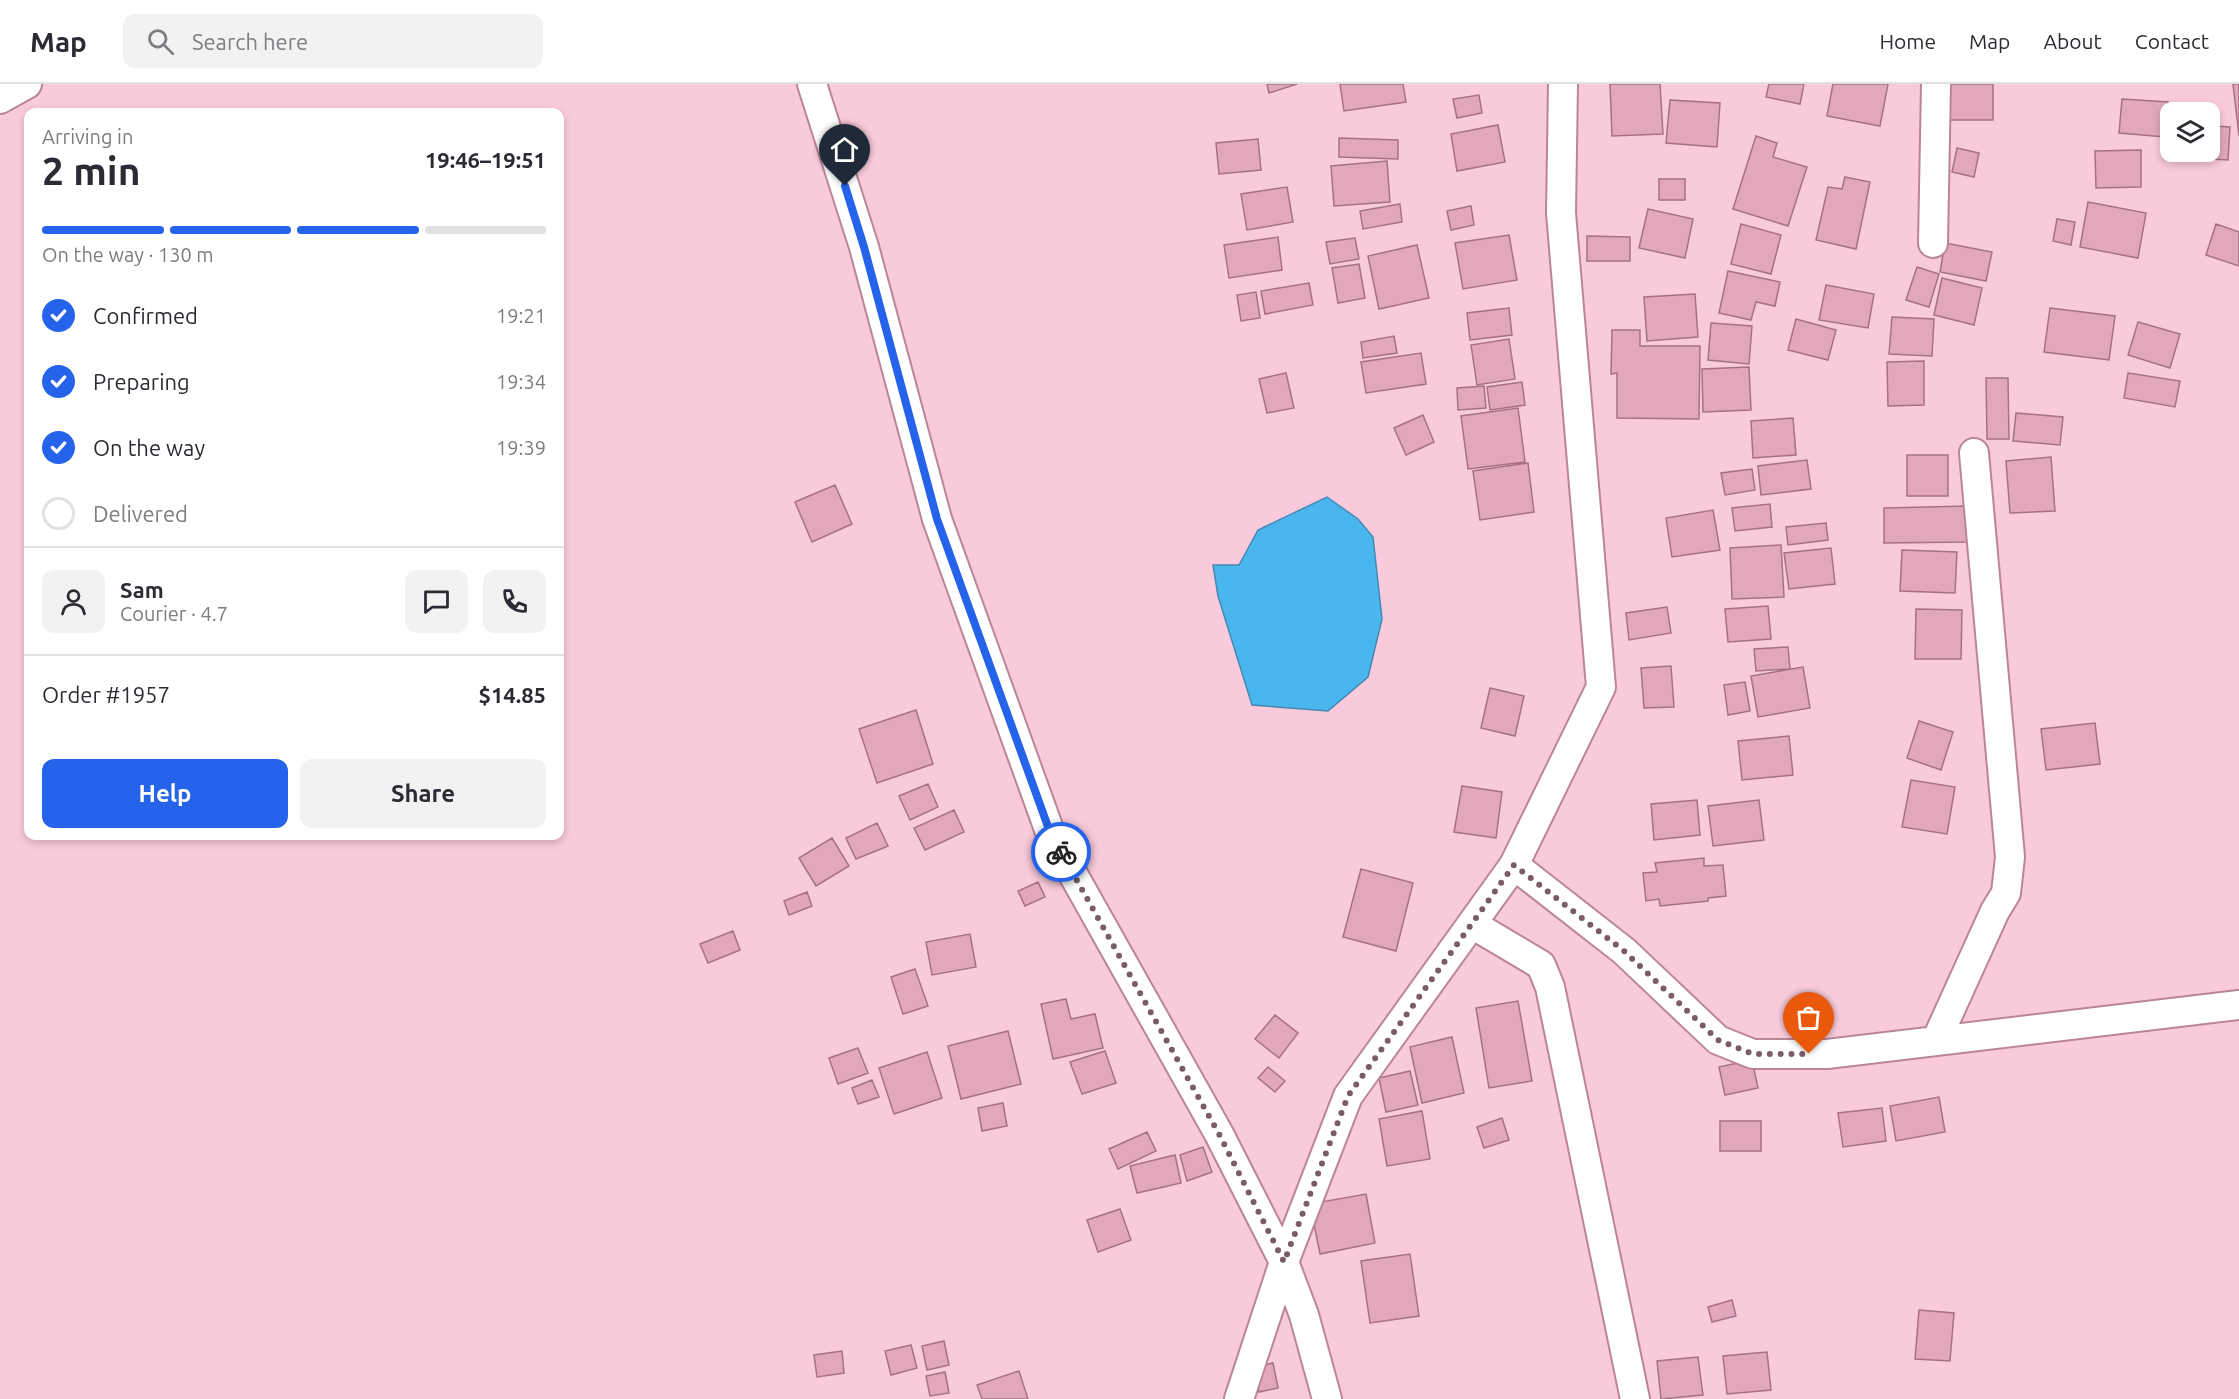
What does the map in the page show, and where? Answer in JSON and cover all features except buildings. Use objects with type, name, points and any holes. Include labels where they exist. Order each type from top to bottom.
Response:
[{"type":"street","points":[[0,99],[27,84]]},
{"type":"street","points":[[812,84],[864,247],[937,519],[1051,835],[1219,1134],[1284,1262],[1304,1315],[1327,1399]]},
{"type":"street","points":[[1239,1399],[1284,1262],[1348,1096],[1514,865],[1600,687],[1561,213],[1563,84]]},
{"type":"street","points":[[1933,243],[1936,84]]},
{"type":"street","points":[[1936,1041],[1995,911],[2006,893],[2010,857],[1974,453]]},
{"type":"street","points":[[1514,865],[1624,951],[1718,1040],[1753,1054],[1827,1054],[2239,1005]]},
{"type":"street","points":[[1472,924],[1541,965],[1550,987],[1635,1399]]},
{"type":"water","points":[[1327,497],[1358,519],[1373,537],[1382,619],[1368,677],[1328,711],[1252,705],[1218,596],[1213,565],[1239,565],[1258,530]]},
{"type":"way so far","points":[[1061,852],[1219,1134],[1284,1262],[1348,1096],[1514,865],[1624,951],[1718,1040],[1753,1054],[1809,1054]]},
{"type":"route","points":[[845,186],[864,247],[937,519],[1051,835],[1061,852]]}]
